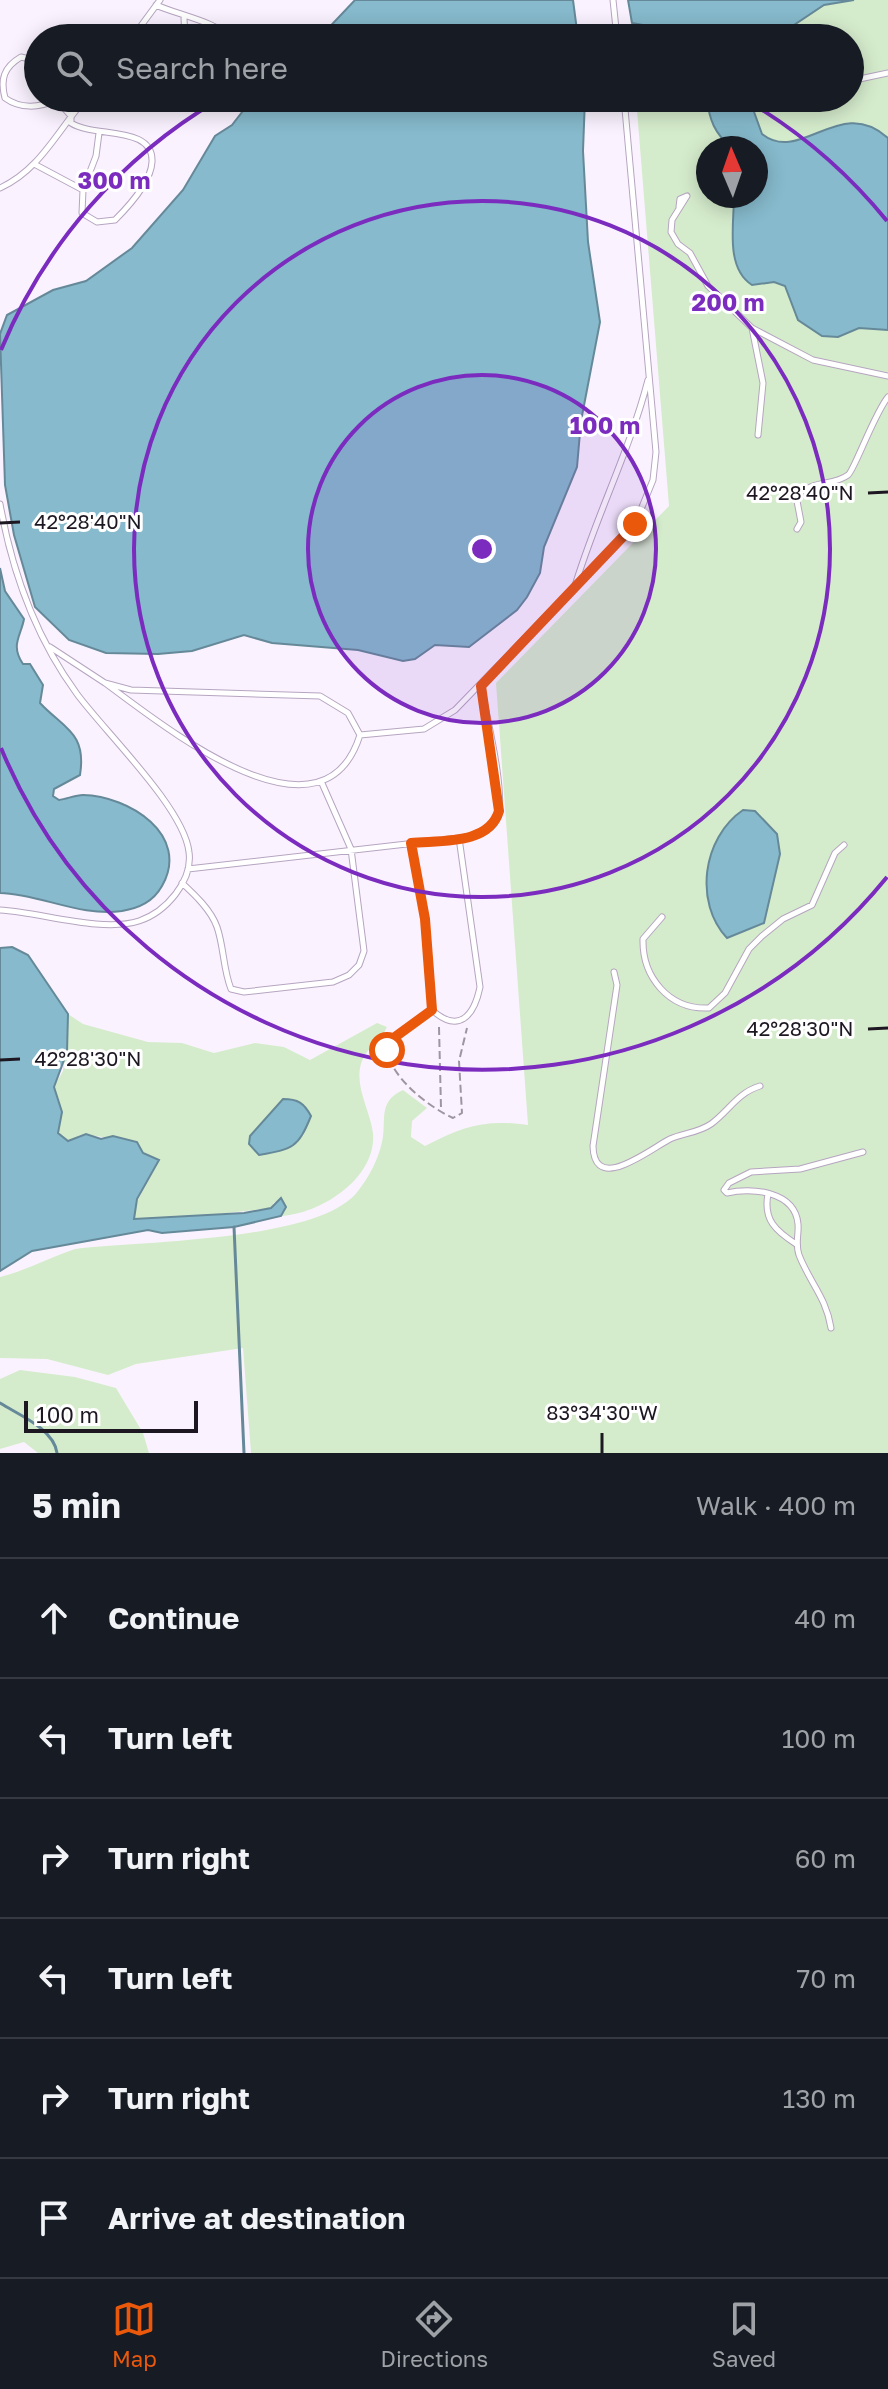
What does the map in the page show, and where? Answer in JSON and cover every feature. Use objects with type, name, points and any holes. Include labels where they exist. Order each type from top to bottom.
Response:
[{"type":"lane","points":[[613,0],[616,24]]},
{"type":"lane","points":[[142,24],[158,2],[184,18],[212,24]]},
{"type":"lane","points":[[184,18],[184,24]]},
{"type":"lane","points":[[24,58],[8,65],[1,75],[1,90],[5,98],[24,106]]},
{"type":"lane","points":[[864,78],[888,73]]},
{"type":"lane","points":[[67,112],[71,123],[99,133],[131,136],[149,144],[152,168],[115,220],[97,222],[82,213],[83,190],[96,156],[99,133]]},
{"type":"lane","points":[[0,188],[19,179],[36,165],[74,112]]},
{"type":"lane","points":[[360,735],[424,729],[441,721],[481,686],[617,546],[645,508],[656,452],[625,112]]},
{"type":"lane","points":[[36,165],[83,190]]},
{"type":"lane","points":[[679,207],[672,220],[671,232],[678,244],[690,253],[708,286],[752,328],[813,360],[888,376]]},
{"type":"lane","points":[[752,328],[763,383],[758,435]]},
{"type":"lane","points":[[574,590],[587,543],[632,436],[649,376]]},
{"type":"lane","points":[[797,529],[801,522],[797,501],[801,492],[820,483],[846,477],[854,470],[865,434],[888,397]]},
{"type":"lane","points":[[0,504],[26,603],[75,692],[179,823],[190,854],[182,883],[158,911],[137,921],[87,922],[0,910]]},
{"type":"lane","points":[[50,647],[233,769],[281,782],[321,781],[336,774],[356,747],[360,735],[348,713],[320,696],[302,692],[157,693],[105,683]]},
{"type":"lane","points":[[188,869],[477,836],[489,829],[499,811],[481,686]]},
{"type":"lane","points":[[182,883],[210,914],[218,928],[224,973],[231,989],[244,992],[333,982],[349,975],[364,951],[351,849],[321,781]]},
{"type":"lane","points":[[411,843],[425,919],[432,1010],[453,1021],[465,1019],[473,1010],[480,987],[459,838]]},
{"type":"lane","points":[[662,917],[643,939],[647,971],[659,989],[679,1002],[709,1008],[725,993],[756,942],[783,919],[812,905],[835,853],[844,845]]},
{"type":"lane","points":[[614,972],[617,985],[593,1146],[593,1158],[600,1166],[608,1169],[629,1164],[672,1138],[695,1132],[714,1121],[747,1090],[760,1086]]},
{"type":"lane","points":[[831,1328],[828,1305],[800,1257],[798,1221],[793,1209],[779,1197],[748,1188],[727,1193],[724,1190],[729,1183],[751,1172],[800,1169],[863,1152]]},
{"type":"lane","points":[[768,1194],[766,1209],[772,1226],[797,1244]]},
{"type":"path","points":[[432,1010],[395,1037],[387,1050],[390,1063],[404,1082],[453,1118],[462,1113],[461,1049],[473,1010]]},
{"type":"path","points":[[439,1016],[441,1109]]},
{"type":"green space","points":[[629,0],[888,0],[888,1453],[251,1453],[243,1348],[136,1364],[108,1375],[47,1359],[0,1358],[0,1277],[75,1249],[182,1241],[268,1230],[338,1208],[358,1191],[369,1174],[382,1142],[386,1106],[403,1090],[427,1108],[412,1121],[411,1137],[425,1146],[451,1133],[475,1126],[499,1123],[528,1125],[496,683],[669,506],[637,112],[864,112],[864,24],[631,24]]},
{"type":"green space","points":[[68,1014],[83,1024],[148,1042],[182,1043],[214,1053],[255,1043],[284,1047],[310,1060],[377,1023],[387,1027],[364,1056],[360,1070],[361,1088],[373,1133],[372,1149],[366,1165],[344,1191],[313,1209],[297,1214],[281,1216],[285,1211],[274,1202],[271,1208],[165,1220],[134,1220],[133,1209],[157,1165],[154,1158],[143,1153],[139,1144],[84,1135],[68,1141],[57,1133],[60,1103],[54,1087],[63,1071]],"holes":[[[283,1099],[311,1116],[303,1136],[250,1136]]]},
{"type":"green space","points":[[20,1370],[75,1377],[116,1388],[143,1433],[149,1453],[38,1453],[24,1442],[0,1449],[0,1379]]},
{"type":"water","points":[[355,0],[573,0],[576,24],[332,24]]},
{"type":"water","points":[[628,0],[854,0],[824,5],[796,24],[632,23]]},
{"type":"water","points":[[242,112],[584,112],[583,151],[588,242],[600,322],[581,421],[577,467],[544,547],[540,573],[527,597],[517,610],[469,647],[435,645],[415,659],[403,661],[358,650],[272,643],[244,635],[192,651],[106,653],[69,640],[35,607],[14,535],[5,485],[0,334],[7,315],[53,290],[86,281],[132,248],[183,190],[215,136],[232,125]]},
{"type":"water","points":[[709,112],[754,112],[762,134],[766,136],[720,136]]},
{"type":"water","points":[[854,123],[870,126],[888,138],[888,330],[859,328],[838,337],[822,336],[798,320],[785,286],[774,282],[752,285],[743,277],[734,257],[734,208],[768,208],[768,137],[791,142]]},
{"type":"water","points":[[0,568],[5,591],[24,619],[17,646],[19,657],[23,664],[30,664],[43,685],[40,703],[71,732],[80,749],[80,775],[54,789],[53,796],[59,800],[83,795],[119,802],[151,822],[162,835],[168,850],[169,867],[162,886],[140,906],[122,911],[91,911],[0,893]]},
{"type":"water","points":[[743,810],[755,811],[777,834],[780,854],[764,923],[727,938],[710,907],[707,871],[719,837],[729,822]]},
{"type":"water","points":[[12,947],[28,955],[68,1014],[67,1052],[54,1087],[62,1112],[58,1133],[68,1141],[86,1134],[101,1139],[113,1136],[137,1142],[143,1153],[159,1160],[137,1199],[134,1219],[244,1213],[271,1208],[281,1198],[286,1207],[281,1216],[234,1227],[162,1233],[148,1230],[32,1251],[0,1271],[0,948]]},
{"type":"water","points":[[283,1099],[300,1103],[311,1116],[293,1145],[259,1155],[249,1144],[250,1136]]},
{"type":"waterway","points":[[234,1227],[244,1453]]},
{"type":"waterway","points":[[0,1403],[43,1430],[57,1453]]},
{"type":"route","points":[[387,1050],[395,1037],[432,1010],[421,884],[411,843],[477,836],[489,829],[499,811],[494,756],[481,686],[635,524]]}]
